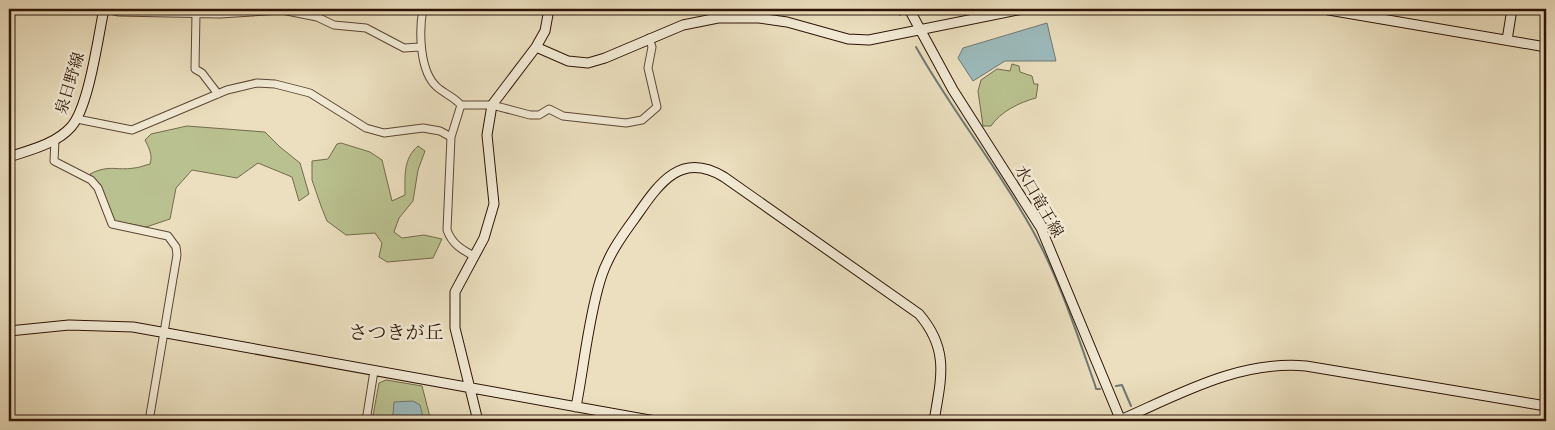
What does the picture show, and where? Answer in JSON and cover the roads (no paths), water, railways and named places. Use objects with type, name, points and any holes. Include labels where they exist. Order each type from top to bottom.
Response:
[{"type":"street","points":[[105,9],[119,12],[196,14],[238,14],[282,10],[317,17],[334,25],[366,28],[404,48],[420,46]]},
{"type":"street","name":"泉日野線","points":[[9,157],[55,140],[70,128],[77,119],[86,91],[105,9]]},
{"type":"street","points":[[423,9],[419,27],[420,46],[430,77],[436,86],[453,96],[461,105],[492,106],[530,115],[539,115],[549,109],[563,116],[577,118],[626,123],[642,120],[657,107],[648,68],[652,47],[649,38]]},
{"type":"street","points":[[478,421],[455,328],[454,301],[460,280],[489,225],[494,204],[487,135],[492,106],[536,47],[545,30],[549,9]]},
{"type":"street","name":"水口竜王線","points":[[909,9],[953,90],[1041,228],[1120,421]]},
{"type":"street","points":[[536,47],[568,61],[588,62],[605,58],[683,24],[718,18],[760,18],[787,22],[848,39],[870,40],[1024,9]]},
{"type":"street","points":[[1323,9],[1546,46]]},
{"type":"street","points":[[1507,40],[1512,9]]},
{"type":"street","points":[[196,14],[195,69],[202,73],[218,94]]},
{"type":"street","points":[[77,119],[132,130],[218,94],[257,83],[275,84],[316,96],[366,128],[384,133],[423,128],[440,132],[451,138]]},
{"type":"street","points":[[461,105],[451,138],[448,167],[447,230],[450,238],[459,248],[474,256]]},
{"type":"street","points":[[55,140],[54,161],[91,180],[98,188],[112,224],[168,236],[177,255],[149,421]]},
{"type":"street","points":[[576,407],[596,295],[614,248],[660,182],[682,169],[701,168],[724,177],[919,314],[932,330],[941,360],[941,380],[934,421]]},
{"type":"street","points":[[9,330],[94,325],[133,327],[654,421]]},
{"type":"street","points":[[1120,421],[1236,372],[1277,364],[1306,366],[1546,406]]},
{"type":"street","points":[[366,421],[374,371]]},
{"type":"water","points":[[1047,23],[1056,61],[1005,61],[973,81],[958,58],[963,48]]},
{"type":"water","points":[[413,401],[420,405],[424,421],[387,421],[393,414],[394,402]]},
{"type":"waterway","points":[[897,9],[900,15]]},
{"type":"waterway","points":[[916,47],[1006,186],[1034,233],[1060,289],[1096,389],[1100,389]]},
{"type":"waterway","points":[[1116,386],[1122,385],[1131,406]]},
{"type":"district","name":"さつきが丘","points":[[396,332]]}]
